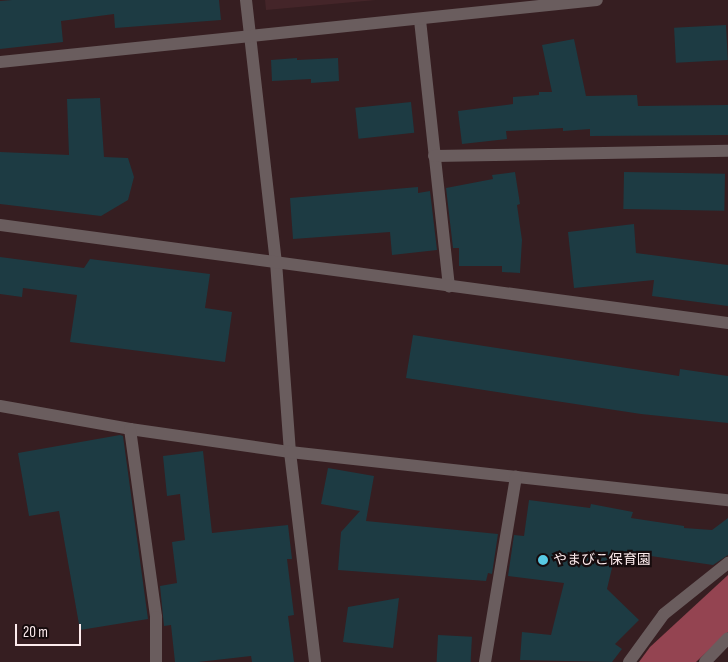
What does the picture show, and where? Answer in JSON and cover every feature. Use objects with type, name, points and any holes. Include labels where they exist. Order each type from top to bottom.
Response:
[{"type":"street","points":[[246,0],[276,262],[290,452],[315,662]]},
{"type":"street","points":[[0,62],[250,35],[420,20],[596,0]]},
{"type":"street","points":[[420,20],[449,286]]},
{"type":"street","points":[[434,156],[728,151]]},
{"type":"street","points":[[0,225],[728,323]]},
{"type":"street","points":[[0,406],[130,429],[290,452],[728,500]]},
{"type":"street","points":[[130,429],[156,617],[156,662]]},
{"type":"street","points":[[485,662],[516,477]]},
{"type":"street","points":[[630,662],[664,614],[728,563]]},
{"type":"street","points":[[705,662],[728,638]]},
{"type":"shaded area","points":[[265,0],[376,0],[266,10]]},
{"type":"shaded area","points":[[728,575],[728,632],[696,662],[639,662],[650,647]]},
{"type":"building","points":[[219,0],[221,20],[115,28],[114,14],[61,21],[63,42],[0,49],[0,1]]},
{"type":"building","points":[[726,25],[728,60],[676,63],[674,28]]},
{"type":"building","points":[[574,39],[586,96],[637,95],[638,106],[728,105],[728,135],[590,136],[590,129],[563,131],[563,128],[506,131],[507,139],[462,144],[458,111],[513,104],[513,97],[539,95],[539,92],[552,92],[542,45]]},
{"type":"building","points":[[297,58],[297,60],[338,58],[339,81],[311,83],[311,79],[272,81],[271,60]]},
{"type":"building","points":[[100,98],[104,157],[128,158],[134,177],[128,200],[101,216],[0,204],[0,152],[69,155],[67,99]]},
{"type":"building","points":[[411,102],[414,133],[359,139],[355,108]]},
{"type":"building","points":[[515,172],[520,204],[517,205],[522,240],[520,273],[502,272],[502,266],[459,266],[459,248],[453,248],[446,188],[493,179],[492,175]]},
{"type":"building","points":[[624,172],[725,174],[724,211],[623,209]]},
{"type":"building","points":[[418,187],[418,193],[430,191],[437,250],[392,255],[390,232],[293,239],[290,198]]},
{"type":"building","points":[[634,224],[636,253],[728,265],[728,306],[652,296],[654,280],[574,288],[568,232]]},
{"type":"building","points":[[0,257],[84,268],[90,259],[210,274],[205,308],[232,312],[225,362],[70,342],[77,295],[23,288],[22,297],[0,294]]},
{"type":"building","points":[[413,335],[679,376],[680,369],[728,376],[728,423],[641,414],[406,378]]},
{"type":"building","points":[[123,436],[148,619],[80,630],[59,511],[29,516],[18,453]]},
{"type":"building","points":[[203,451],[212,533],[288,525],[292,559],[287,559],[294,615],[288,616],[294,662],[252,662],[251,656],[198,662],[175,662],[171,625],[164,626],[160,586],[177,583],[172,542],[185,540],[180,494],[167,496],[163,456]]},
{"type":"building","points":[[328,468],[374,476],[366,521],[498,534],[492,574],[488,573],[486,581],[338,570],[341,532],[360,511],[321,504]]},
{"type":"building","points":[[529,500],[590,508],[591,504],[633,512],[631,518],[684,526],[684,528],[712,530],[728,518],[728,555],[713,565],[616,551],[607,589],[639,620],[615,644],[622,649],[612,662],[520,660],[522,632],[551,635],[564,583],[508,576],[514,535],[524,536]]},
{"type":"building","points":[[399,598],[393,648],[343,642],[348,607]]},
{"type":"building","points":[[438,635],[472,637],[471,662],[437,662]]},
{"type":"place","name":"やまびこ保育園","points":[[543,560]]}]
